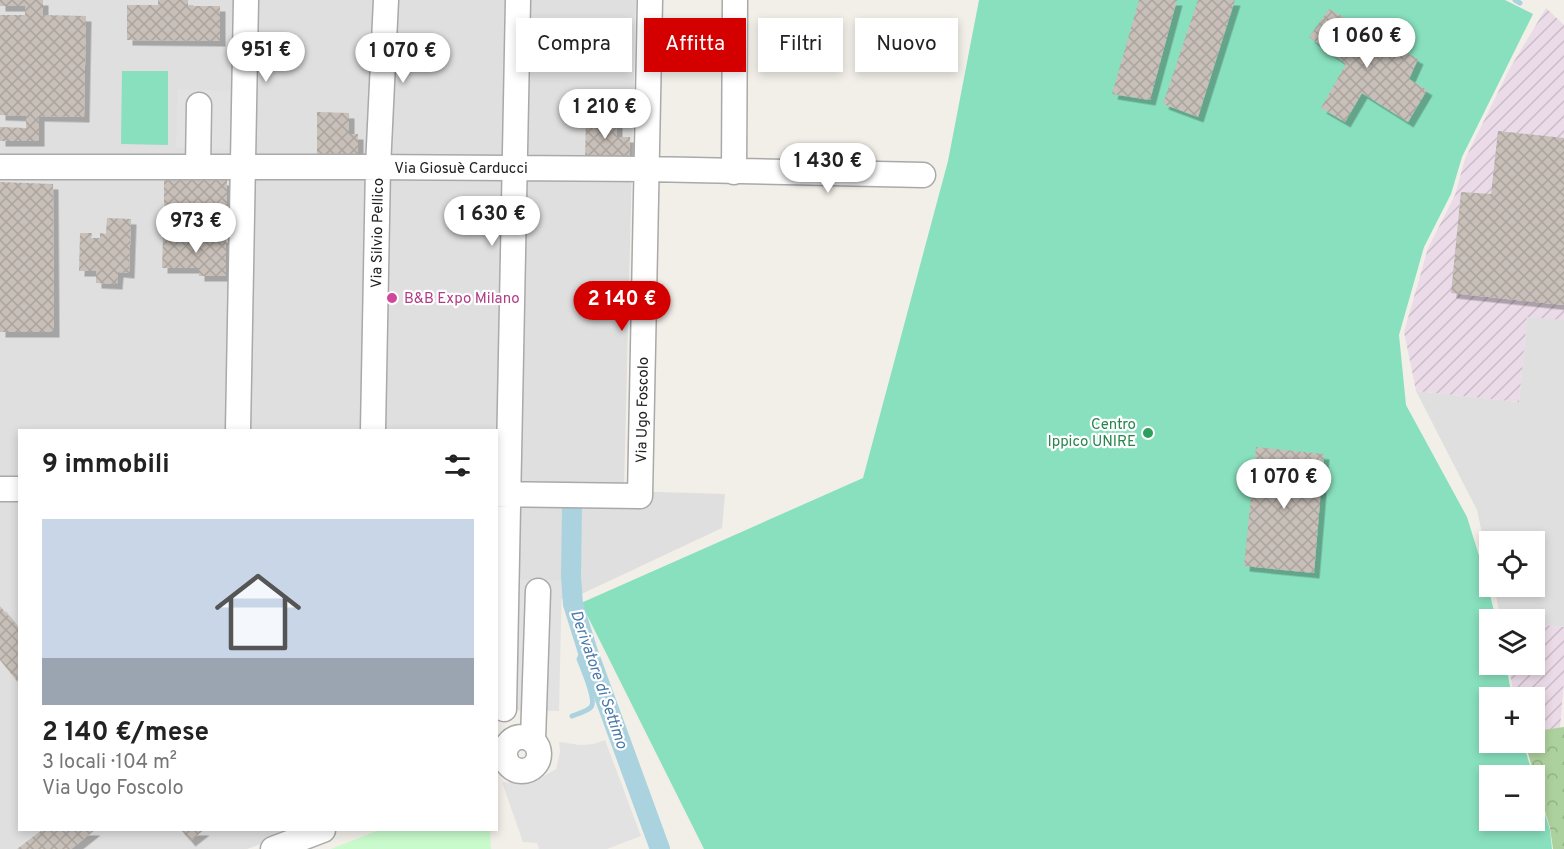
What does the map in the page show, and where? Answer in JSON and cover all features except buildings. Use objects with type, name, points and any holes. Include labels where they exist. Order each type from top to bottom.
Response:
[{"type":"street","points":[[238,429],[246,0]]},
{"type":"street","name":"Via Silvio Pellico","points":[[373,429],[378,167],[386,0]]},
{"type":"street","points":[[504,709],[503,494],[518,0]]},
{"type":"street","name":"Via Ugo Foscolo","points":[[503,494],[640,496],[650,0]]},
{"type":"street","points":[[734,172],[735,0]]},
{"type":"street","points":[[198,166],[199,105]]},
{"type":"street","name":"Via Giosuè Carducci","points":[[0,167],[647,169],[923,175]]},
{"type":"street","points":[[0,489],[18,489]]},
{"type":"street","points":[[501,760],[508,743],[515,738],[527,737],[533,740],[538,591]]},
{"type":"street","points":[[273,849],[320,831]]},
{"type":"shaded area","points":[[0,0],[636,0],[624,491],[725,494],[722,528],[573,598],[498,606],[498,429],[18,429],[18,831],[296,831],[247,849],[0,849]]},
{"type":"shaded area","points":[[1546,8],[1564,25],[1564,320],[1527,317],[1519,402],[1416,391],[1404,332],[1428,248],[1455,195],[1465,159],[1510,68]]},
{"type":"shaded area","points":[[178,89],[233,91],[231,150],[176,148]]},
{"type":"shaded area","points":[[1527,316],[1564,320],[1564,627],[1545,625],[1545,609],[1499,609],[1496,597],[1545,597],[1545,531],[1482,531],[1477,510],[1416,391],[1519,402]]},
{"type":"shaded area","points":[[515,579],[562,580],[559,711],[512,710]]},
{"type":"shaded area","points":[[1545,625],[1564,627],[1564,681],[1560,728],[1545,730],[1545,687],[1512,687],[1511,675],[1545,675]]},
{"type":"shaded area","points":[[605,740],[641,836],[607,849],[539,849],[537,843],[523,842],[502,782],[530,784],[556,769],[560,752],[559,742],[580,745]]},
{"type":"green space","name":"Centro Ippico UNIRE","points":[[979,0],[1505,0],[1533,14],[1462,157],[1451,194],[1424,247],[1399,335],[1406,405],[1467,517],[1479,556],[1479,597],[1490,597],[1494,609],[1479,609],[1479,675],[1508,675],[1510,687],[1479,687],[1479,753],[1526,753],[1530,765],[1479,765],[1479,831],[1545,831],[1545,814],[1552,849],[704,849],[581,603],[863,478],[948,161]]},
{"type":"green space","points":[[122,71],[168,71],[168,145],[121,144]]},
{"type":"green space","points":[[1564,727],[1564,849],[1553,849],[1545,811],[1545,765],[1531,765],[1528,753],[1545,753],[1545,730]]},
{"type":"green space","points":[[376,831],[490,831],[491,849],[331,849]]},
{"type":"waterway","points":[[1515,0],[1520,3]]},
{"type":"waterway","name":"Derivatore di Settimo","points":[[572,504],[573,604],[588,652],[660,849]]},
{"type":"waterway","points":[[572,716],[587,710],[592,704],[591,691],[579,659],[581,655],[588,652]]},
{"type":"place","name":"B&B Expo Milano","points":[[392,298]]},
{"type":"place","name":"Centro Ippico UNIRE","points":[[1148,433]]}]
